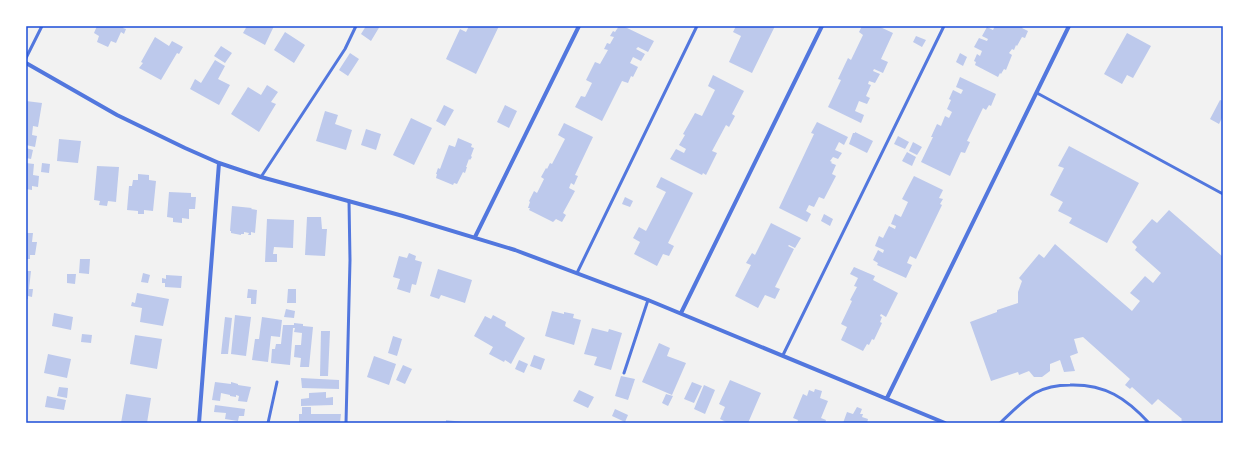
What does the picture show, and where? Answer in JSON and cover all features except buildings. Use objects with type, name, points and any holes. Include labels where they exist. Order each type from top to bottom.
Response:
[{"type":"street","points":[[475,238],[579,26]]},
{"type":"street","points":[[681,313],[822,26]]},
{"type":"street","points":[[887,398],[1069,26]]},
{"type":"street","points":[[26,63],[117,115],[219,163],[261,177],[475,238],[578,273],[681,313],[752,344],[783,355],[945,423]]},
{"type":"street","points":[[198,423],[219,163]]},
{"type":"lane","points":[[26,58],[42,26]]},
{"type":"lane","points":[[261,177],[345,49],[356,26]]},
{"type":"lane","points":[[578,273],[697,26]]},
{"type":"lane","points":[[783,355],[944,26]]},
{"type":"lane","points":[[1037,93],[1223,194]]},
{"type":"lane","points":[[346,423],[350,260],[348,201]]},
{"type":"lane","points":[[624,373],[648,300]]},
{"type":"lane","points":[[268,423],[277,382]]},
{"type":"lane","points":[[1000,423],[1035,393],[1046,388],[1059,385],[1077,384],[1103,389],[1121,397],[1134,407],[1149,423]]}]
